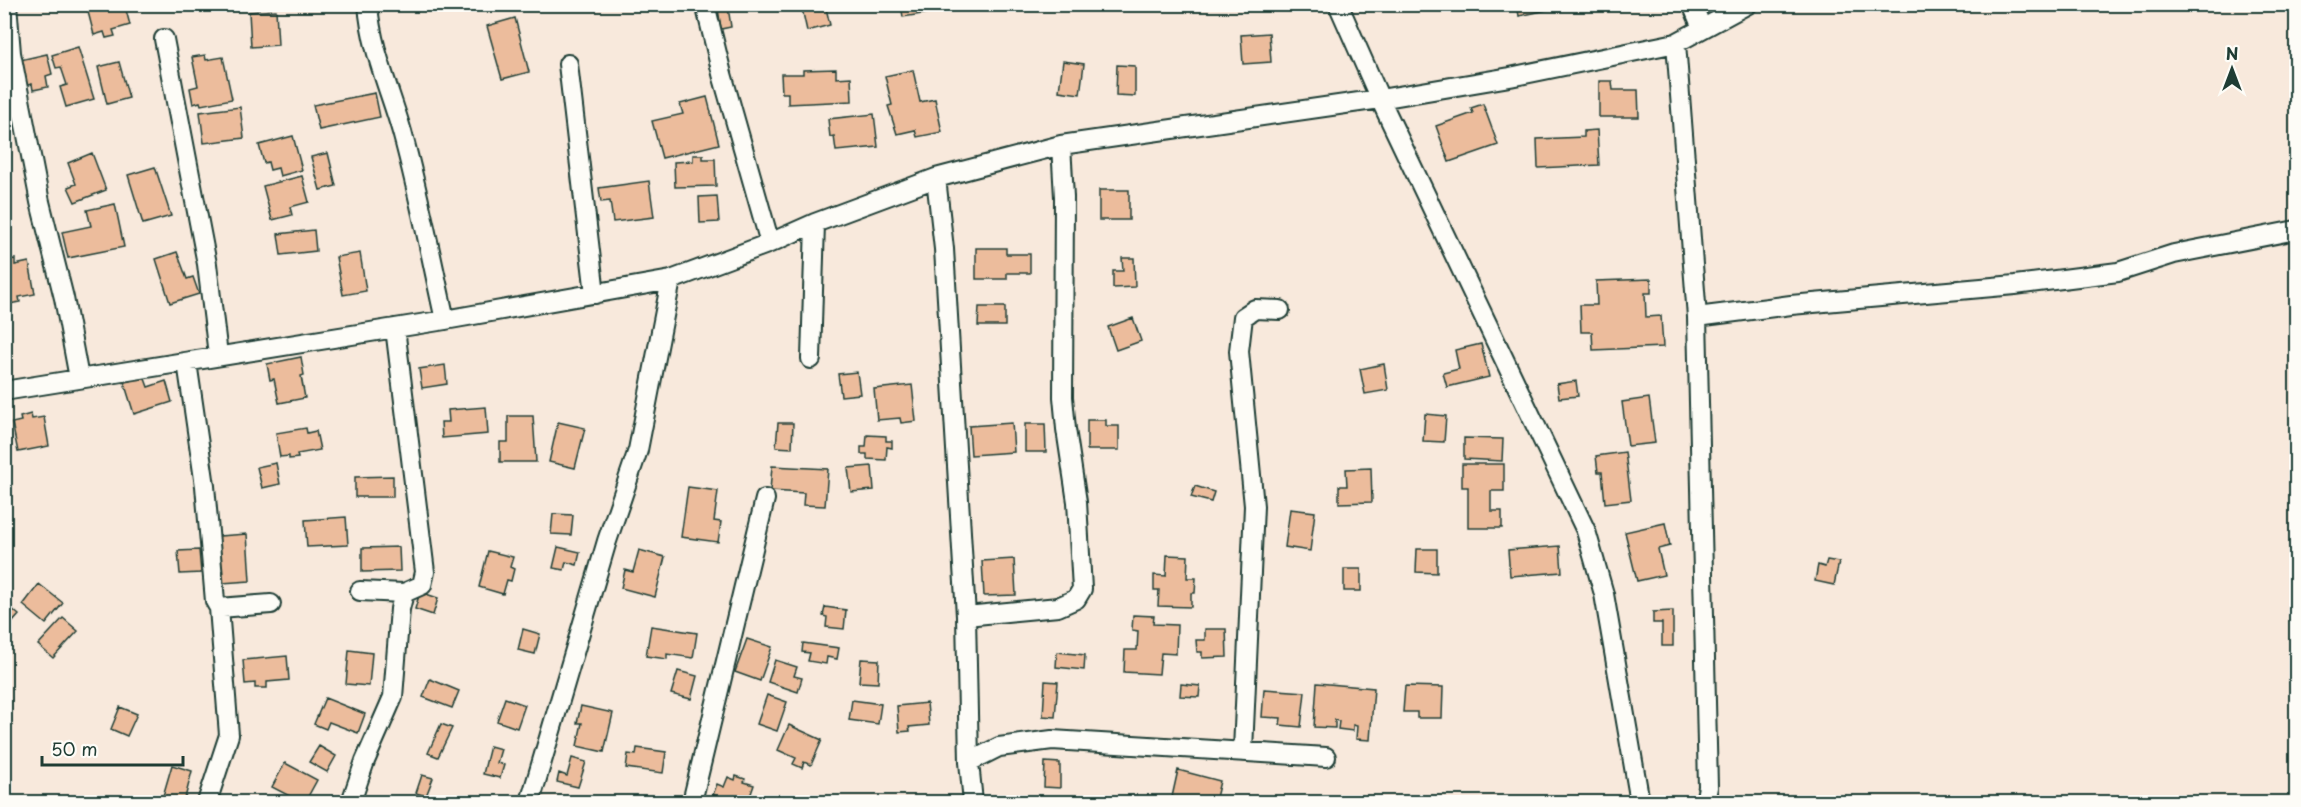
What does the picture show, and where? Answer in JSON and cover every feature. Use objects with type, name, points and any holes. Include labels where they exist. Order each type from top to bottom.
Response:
[{"type":"street","points":[[7,4],[11,53],[40,202],[64,298],[80,378]]},
{"type":"street","points":[[368,4],[370,31],[390,91],[412,171],[446,320]]},
{"type":"street","points":[[705,4],[722,74],[770,243]]},
{"type":"street","points":[[1338,4],[1380,99],[1586,531],[1604,594],[1640,802]]},
{"type":"street","points":[[1692,4],[1702,28]]},
{"type":"street","points":[[4,392],[219,355],[446,320],[671,280],[936,178],[1061,145],[1380,99],[1510,77],[1676,43],[1748,4]]},
{"type":"street","points":[[164,39],[205,252],[219,355]]},
{"type":"street","points":[[1676,43],[1696,317],[1708,788],[1706,802]]},
{"type":"street","points":[[568,64],[595,294]]},
{"type":"street","points":[[966,616],[1058,607],[1076,599],[1082,589],[1077,502],[1066,429],[1064,397],[1064,197],[1061,145]]},
{"type":"street","points":[[936,178],[944,249],[966,616],[969,762],[973,802]]},
{"type":"street","points":[[810,359],[815,223]]},
{"type":"street","points":[[1696,317],[1791,305],[2015,285],[2118,272],[2174,254],[2296,230]]},
{"type":"street","points":[[530,802],[607,541],[638,450],[671,280]]},
{"type":"street","points":[[1243,750],[1254,506],[1239,351],[1243,317],[1255,309],[1280,310]]},
{"type":"street","points":[[360,591],[404,593],[422,585],[425,572],[395,328]]},
{"type":"street","points":[[187,362],[205,486],[215,601],[219,608],[229,735],[207,802]]},
{"type":"street","points":[[692,802],[765,499]]},
{"type":"street","points":[[351,802],[365,761],[393,697],[400,609],[404,593]]},
{"type":"street","points":[[219,608],[271,604]]},
{"type":"street","points":[[969,762],[999,747],[1052,740],[1243,750],[1326,757]]},
{"type":"building","points":[[86,4],[130,4],[131,8],[126,10],[130,25],[113,30],[115,36],[106,38],[104,32],[94,35]]},
{"type":"building","points":[[801,4],[825,4],[830,25],[807,31]]},
{"type":"building","points":[[901,4],[927,4],[928,13],[903,17]]},
{"type":"building","points":[[1517,4],[1551,4],[1552,9],[1519,16]]},
{"type":"building","points":[[728,7],[731,27],[721,29],[718,8]]},
{"type":"building","points":[[276,10],[278,45],[251,47],[249,12]]},
{"type":"building","points":[[515,18],[529,72],[502,79],[487,26]]},
{"type":"building","points":[[1269,33],[1271,62],[1243,64],[1241,35]]},
{"type":"building","points":[[78,47],[94,99],[66,107],[60,87],[67,85],[61,67],[56,68],[52,55]]},
{"type":"building","points":[[47,54],[52,74],[46,76],[48,87],[33,90],[32,84],[20,87],[20,60]]},
{"type":"building","points":[[205,55],[206,60],[223,57],[232,99],[201,105],[200,102],[193,104],[190,88],[198,86],[192,57]]},
{"type":"building","points":[[1063,61],[1084,64],[1080,94],[1059,91]]},
{"type":"building","points":[[119,62],[129,98],[107,104],[98,67]]},
{"type":"building","points":[[1117,65],[1135,66],[1135,96],[1116,95]]},
{"type":"building","points":[[836,69],[836,78],[851,77],[852,101],[788,104],[788,93],[782,93],[781,74],[803,74],[803,70]]},
{"type":"building","points":[[913,70],[920,102],[935,99],[942,132],[917,137],[915,130],[897,134],[888,106],[892,105],[885,76]]},
{"type":"building","points":[[1599,81],[1612,81],[1613,90],[1638,90],[1639,117],[1599,117]]},
{"type":"building","points":[[375,93],[380,117],[319,130],[313,105]]},
{"type":"building","points":[[707,97],[719,144],[662,158],[652,121],[683,114],[680,104]]},
{"type":"building","points":[[1483,104],[1498,145],[1449,162],[1436,126],[1473,113],[1471,108]]},
{"type":"building","points":[[240,107],[244,138],[204,143],[200,112]]},
{"type":"building","points":[[874,114],[878,147],[836,151],[834,136],[830,137],[828,119]]},
{"type":"building","points":[[1597,130],[1599,165],[1538,168],[1537,139],[1584,137],[1584,131]]},
{"type":"building","points":[[293,136],[302,170],[280,176],[278,168],[270,170],[268,162],[264,163],[259,145]]},
{"type":"building","points":[[92,153],[106,190],[75,202],[68,187],[76,184],[68,163]]},
{"type":"building","points":[[328,153],[336,186],[320,190],[311,157]]},
{"type":"building","points":[[693,155],[703,155],[703,159],[715,159],[716,186],[675,187],[674,162],[693,161]]},
{"type":"building","points":[[155,167],[171,216],[143,224],[128,175]]},
{"type":"building","points":[[302,176],[309,202],[290,207],[292,215],[272,220],[263,186]]},
{"type":"building","points":[[649,181],[654,217],[613,222],[610,201],[601,202],[599,188]]},
{"type":"building","points":[[1099,190],[1129,190],[1129,220],[1099,220]]},
{"type":"building","points":[[717,196],[719,222],[700,223],[699,197]]},
{"type":"building","points":[[115,204],[124,247],[68,258],[62,232],[91,226],[87,210]]},
{"type":"building","points":[[314,230],[316,251],[281,255],[278,234]]},
{"type":"building","points":[[976,248],[1006,248],[1006,254],[1030,254],[1030,273],[1007,273],[1007,279],[976,279]]},
{"type":"building","points":[[177,252],[187,279],[193,277],[199,294],[170,303],[156,259]]},
{"type":"building","points":[[360,253],[366,291],[343,295],[336,257]]},
{"type":"building","points":[[1122,258],[1134,258],[1135,287],[1113,288],[1113,271],[1123,271]]},
{"type":"building","points":[[15,259],[15,265],[29,262],[35,294],[19,297],[20,302],[4,305],[4,261]]},
{"type":"building","points":[[1651,279],[1651,293],[1645,293],[1646,317],[1661,316],[1663,347],[1593,350],[1592,332],[1581,332],[1580,305],[1597,305],[1596,281]]},
{"type":"building","points":[[979,307],[1005,307],[1005,326],[978,326]]},
{"type":"building","points":[[1133,318],[1141,341],[1116,350],[1108,327]]},
{"type":"building","points":[[1481,344],[1489,377],[1447,387],[1443,373],[1459,369],[1455,350]]},
{"type":"building","points":[[301,357],[304,375],[301,376],[305,398],[279,403],[274,379],[270,380],[267,364]]},
{"type":"building","points":[[1384,364],[1388,390],[1365,394],[1360,369]]},
{"type":"building","points":[[445,365],[447,384],[422,388],[419,369]]},
{"type":"building","points":[[857,372],[860,394],[841,396],[838,374]]},
{"type":"building","points":[[144,376],[148,387],[166,381],[172,402],[134,414],[124,382]]},
{"type":"building","points":[[1576,381],[1578,396],[1559,398],[1557,384]]},
{"type":"building","points":[[912,385],[916,421],[901,423],[900,418],[877,420],[874,389]]},
{"type":"building","points":[[1649,398],[1655,443],[1628,446],[1622,402]]},
{"type":"building","points":[[486,407],[488,434],[442,438],[441,422],[449,422],[448,410]]},
{"type":"building","points":[[31,414],[32,419],[44,417],[49,446],[18,452],[12,423],[21,421],[20,417]]},
{"type":"building","points":[[1425,414],[1446,416],[1444,442],[1423,441]]},
{"type":"building","points":[[508,416],[533,416],[536,462],[500,462],[500,442],[508,442]]},
{"type":"building","points":[[1087,420],[1106,420],[1106,426],[1119,426],[1119,450],[1087,450]]},
{"type":"building","points":[[558,422],[585,428],[575,468],[549,462]]},
{"type":"building","points":[[778,423],[793,423],[792,448],[776,447]]},
{"type":"building","points":[[1012,423],[1014,452],[971,455],[969,426]]},
{"type":"building","points":[[1025,424],[1045,424],[1046,452],[1025,452]]},
{"type":"building","points":[[306,428],[307,433],[316,431],[320,450],[297,454],[298,458],[280,457],[276,433]]},
{"type":"building","points":[[867,435],[886,436],[886,441],[892,441],[892,448],[887,447],[886,460],[867,459],[867,454],[861,454],[861,447],[866,447]]},
{"type":"building","points":[[1464,438],[1503,439],[1502,461],[1464,459]]},
{"type":"building","points":[[1625,452],[1631,500],[1605,503],[1602,472],[1598,472],[1596,456]]},
{"type":"building","points":[[276,463],[280,484],[262,488],[257,467]]},
{"type":"building","points":[[1462,464],[1504,464],[1504,491],[1491,491],[1491,511],[1502,511],[1502,528],[1468,528],[1468,487],[1462,487]]},
{"type":"building","points":[[772,466],[828,469],[825,506],[803,505],[804,493],[770,491]]},
{"type":"building","points":[[872,466],[874,490],[851,492],[848,468]]},
{"type":"building","points":[[1371,468],[1372,502],[1339,503],[1339,486],[1347,486],[1346,469]]},
{"type":"building","points":[[393,476],[393,497],[355,497],[355,477]]},
{"type":"building","points":[[1195,486],[1214,492],[1211,502],[1191,497]]},
{"type":"building","points":[[688,487],[718,491],[714,521],[721,522],[718,542],[681,537]]},
{"type":"building","points":[[1290,509],[1315,512],[1310,551],[1285,547]]},
{"type":"building","points":[[553,514],[573,515],[571,535],[551,534]]},
{"type":"building","points":[[346,517],[348,545],[307,547],[305,520]]},
{"type":"building","points":[[1665,523],[1670,546],[1658,549],[1664,575],[1637,581],[1625,532]]},
{"type":"building","points":[[247,534],[250,581],[222,583],[219,536]]},
{"type":"building","points":[[1560,546],[1562,572],[1510,576],[1508,550]]},
{"type":"building","points":[[399,547],[400,571],[362,572],[362,548]]},
{"type":"building","points":[[558,547],[580,552],[577,565],[566,562],[564,570],[553,568]]},
{"type":"building","points":[[1417,549],[1437,549],[1437,573],[1416,572]]},
{"type":"building","points":[[199,550],[201,573],[180,574],[178,551]]},
{"type":"building","points":[[639,550],[665,557],[655,597],[621,588],[625,570],[633,572]]},
{"type":"building","points":[[488,551],[513,557],[510,567],[514,569],[511,581],[507,580],[503,594],[479,587]]},
{"type":"building","points":[[1167,555],[1188,556],[1187,578],[1196,578],[1195,593],[1191,593],[1191,607],[1158,606],[1159,590],[1154,590],[1154,575],[1166,576]]},
{"type":"building","points":[[1014,559],[1016,595],[984,596],[982,561]]},
{"type":"building","points":[[1827,560],[1839,562],[1834,585],[1815,581],[1818,565],[1825,567]]},
{"type":"building","points":[[1344,569],[1361,569],[1361,591],[1344,591]]},
{"type":"building","points":[[39,584],[63,603],[46,624],[23,605]]},
{"type":"building","points":[[420,592],[438,598],[433,615],[415,609]]},
{"type":"building","points":[[4,602],[19,615],[4,632]]},
{"type":"building","points":[[825,607],[846,610],[844,629],[826,627],[827,617],[823,616]]},
{"type":"building","points":[[1673,611],[1673,646],[1662,646],[1662,623],[1653,623],[1653,612]]},
{"type":"building","points":[[1133,615],[1154,616],[1153,624],[1177,625],[1176,654],[1161,653],[1159,674],[1124,672],[1125,650],[1137,650],[1138,631],[1132,630]]},
{"type":"building","points":[[63,618],[78,631],[53,658],[38,645]]},
{"type":"building","points":[[651,626],[697,633],[693,658],[667,654],[667,659],[646,656]]},
{"type":"building","points":[[523,629],[540,634],[535,654],[518,650]]},
{"type":"building","points":[[1205,629],[1226,629],[1227,657],[1202,658],[1202,652],[1197,652],[1196,640],[1205,640]]},
{"type":"building","points":[[747,639],[772,647],[760,681],[735,672]]},
{"type":"building","points":[[803,643],[839,648],[837,659],[827,657],[826,664],[808,661],[810,653],[802,652]]},
{"type":"building","points":[[349,650],[372,653],[369,686],[346,684]]},
{"type":"building","points":[[1057,652],[1085,655],[1084,670],[1056,667]]},
{"type":"building","points":[[287,656],[289,680],[267,682],[267,688],[255,688],[255,683],[245,684],[243,660]]},
{"type":"building","points":[[861,659],[879,660],[878,683],[859,682]]},
{"type":"building","points":[[775,660],[797,667],[794,676],[802,678],[798,692],[768,682]]},
{"type":"building","points":[[678,671],[697,676],[691,699],[671,694]]},
{"type":"building","points":[[430,679],[459,691],[452,708],[423,697]]},
{"type":"building","points":[[1045,681],[1058,682],[1055,717],[1043,716]]},
{"type":"building","points":[[1317,683],[1374,688],[1370,740],[1356,739],[1357,726],[1353,725],[1353,731],[1338,729],[1339,721],[1335,720],[1335,728],[1314,727]]},
{"type":"building","points":[[1181,684],[1200,686],[1199,697],[1180,696]]},
{"type":"building","points":[[1405,686],[1443,687],[1442,718],[1417,718],[1417,712],[1403,712]]},
{"type":"building","points":[[1264,689],[1305,692],[1301,727],[1280,725],[1281,718],[1262,717]]},
{"type":"building","points":[[767,695],[787,702],[777,731],[757,724]]},
{"type":"building","points":[[325,698],[365,714],[358,733],[329,722],[326,729],[314,724]]},
{"type":"building","points":[[505,698],[525,705],[517,728],[497,721]]},
{"type":"building","points":[[852,700],[881,704],[878,724],[849,720]]},
{"type":"building","points":[[927,703],[929,725],[909,727],[910,731],[899,732],[897,706]]},
{"type":"building","points":[[581,706],[613,713],[604,752],[577,746],[582,723],[577,723]]},
{"type":"building","points":[[120,707],[137,714],[127,736],[111,729]]},
{"type":"building","points":[[441,724],[452,728],[438,757],[428,753]]},
{"type":"building","points":[[789,725],[822,740],[811,765],[804,762],[802,768],[793,764],[796,758],[778,750]]},
{"type":"building","points":[[319,746],[336,756],[327,772],[309,762]]},
{"type":"building","points":[[490,746],[501,749],[497,763],[504,765],[500,778],[483,774]]},
{"type":"building","points":[[637,748],[666,752],[663,773],[626,768],[628,754],[636,755]]},
{"type":"building","points":[[572,758],[586,762],[578,787],[557,782],[559,773],[567,776]]},
{"type":"building","points":[[1045,762],[1060,763],[1060,788],[1044,787]]},
{"type":"building","points":[[285,763],[317,780],[305,802],[272,787]]},
{"type":"building","points":[[172,765],[192,771],[184,802],[163,796]]},
{"type":"building","points":[[1178,770],[1220,781],[1215,802],[1195,802],[1172,797]]},
{"type":"building","points":[[422,775],[433,778],[426,796],[416,793]]},
{"type":"building","points":[[736,776],[754,785],[748,802],[737,802],[713,795],[717,784],[724,787],[728,777],[735,780]]},
{"type":"building","points":[[822,796],[844,800],[843,802],[821,802]]}]
